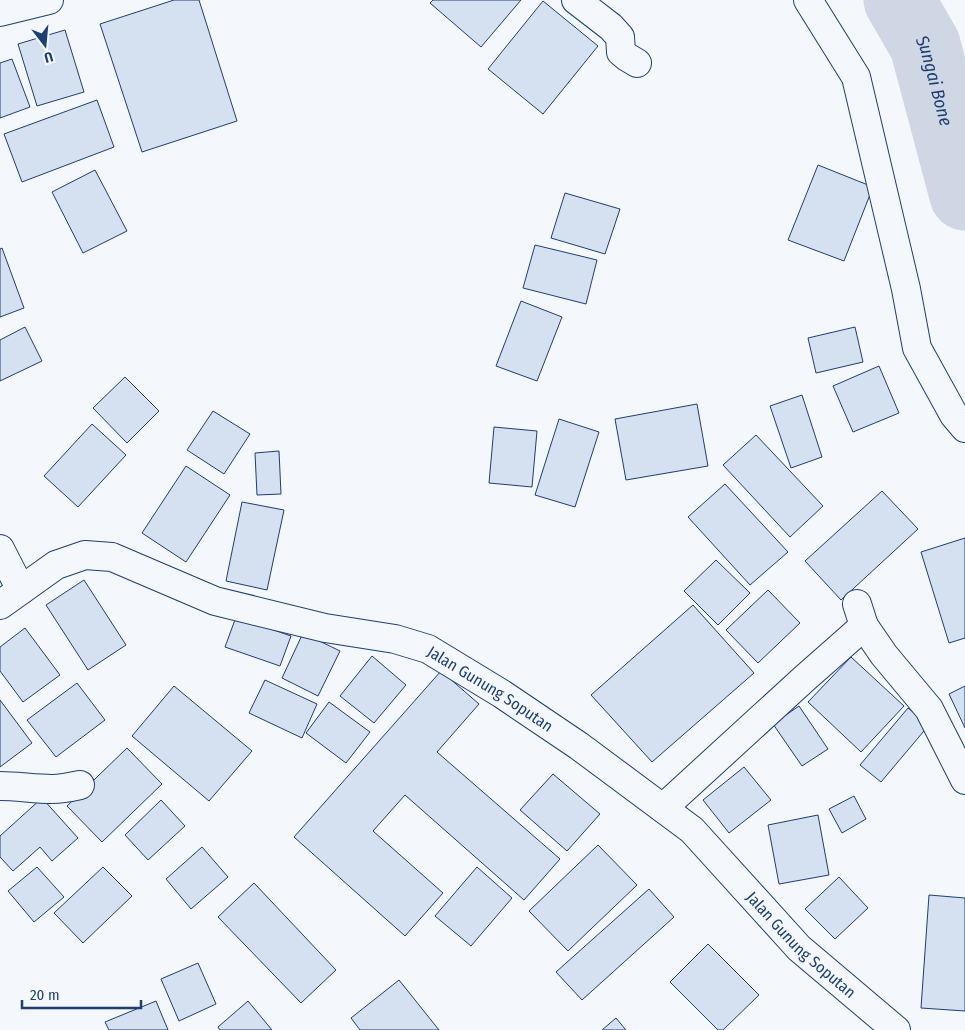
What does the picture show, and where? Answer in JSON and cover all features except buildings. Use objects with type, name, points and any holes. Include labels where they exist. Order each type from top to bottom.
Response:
[{"type":"street","points":[[0,12],[49,0]]},
{"type":"street","points":[[576,0],[611,27],[620,37],[621,52],[637,63]]},
{"type":"street","points":[[808,0],[856,77],[918,348],[954,415],[965,428]]},
{"type":"street","points":[[0,549],[10,597]]},
{"type":"street","name":"Jalan Gunung Soputan","points":[[10,597],[63,563],[85,555],[112,557],[215,601],[325,628],[395,639],[428,649],[502,694],[578,746],[692,830],[799,948],[896,1030]]},
{"type":"street","points":[[663,808],[805,678],[860,615],[884,655],[929,709],[965,780]]},
{"type":"street","points":[[0,786],[50,789],[66,788],[80,784]]},
{"type":"waterway","name":"Sungai Bone","points":[[899,0],[925,45],[965,195]]}]
